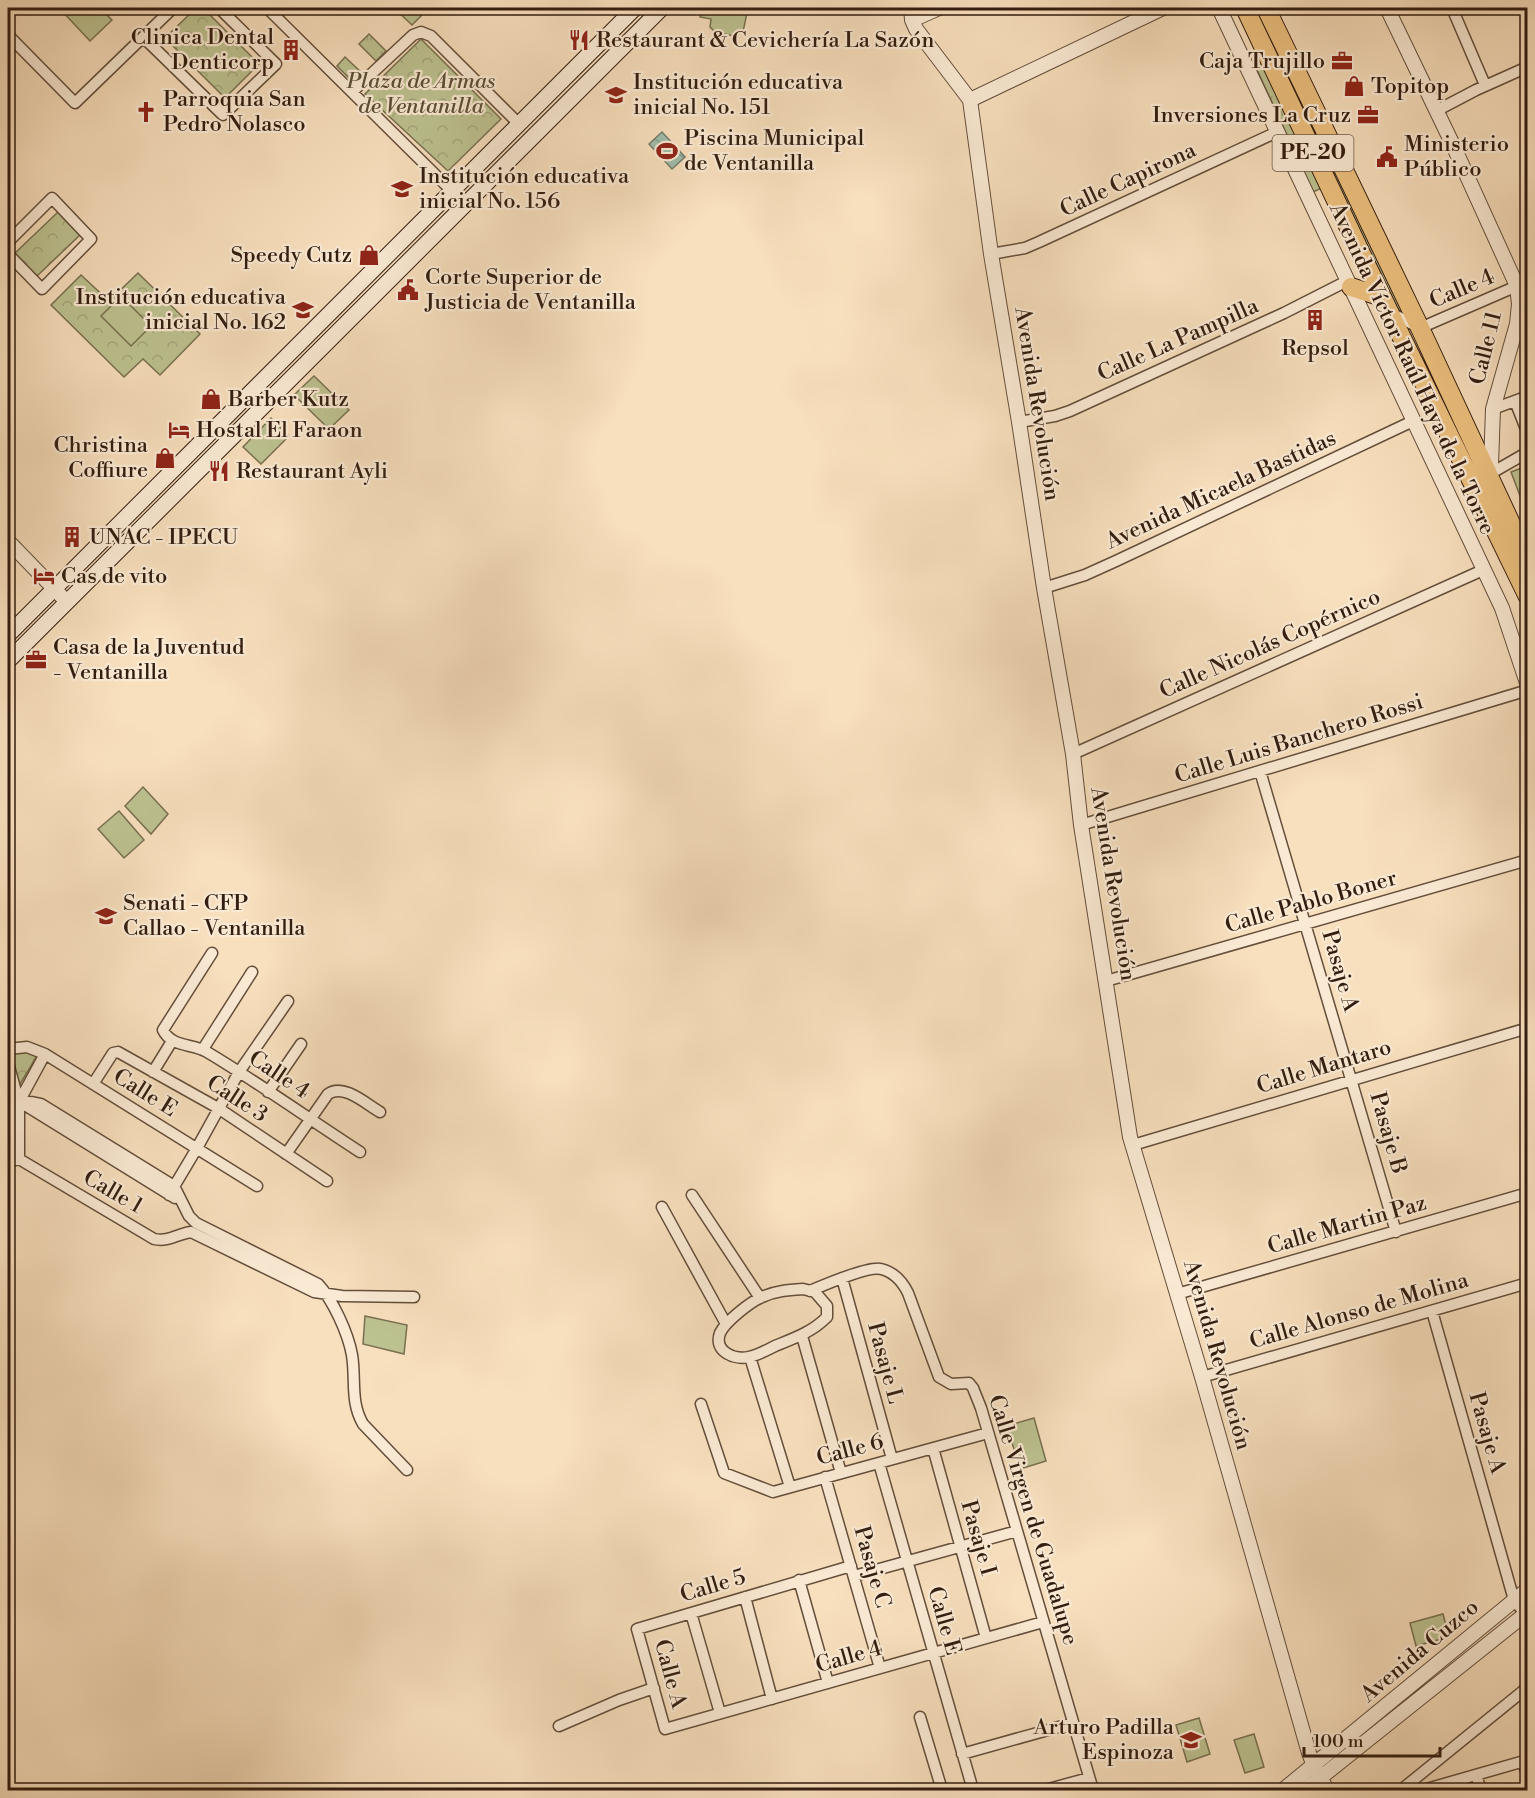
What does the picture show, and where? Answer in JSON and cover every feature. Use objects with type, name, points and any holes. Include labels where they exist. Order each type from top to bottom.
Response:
[{"type":"highway","name":"PE-20","points":[[1245,8],[1386,305],[1476,471]]},
{"type":"highway","name":"PE-20","points":[[1266,8],[1420,328],[1527,597]]},
{"type":"highway","points":[[1349,284],[1377,297],[1386,305]]},
{"type":"highway","name":"PE-20","points":[[1493,508],[1527,560]]},
{"type":"main road","points":[[8,635],[635,8]]},
{"type":"main road","points":[[8,661],[663,8]]},
{"type":"main road","points":[[341,302],[354,315]]},
{"type":"street","points":[[8,35],[75,103],[173,8]]},
{"type":"street","points":[[143,37],[223,115],[276,64],[219,8]]},
{"type":"street","points":[[267,8],[465,204]]},
{"type":"street","points":[[912,14],[939,8]]},
{"type":"street","points":[[970,100],[1163,8]]},
{"type":"street","name":"Avenida Víctor Raúl Haya de la Torre","points":[[1219,8],[1509,627],[1527,686]]},
{"type":"street","name":"Calle 11","points":[[1387,8],[1517,286],[1518,324],[1493,409],[1491,465],[1476,471]]},
{"type":"street","points":[[1452,8],[1485,85]]},
{"type":"street","name":"Avenida Revolución","points":[[912,14],[923,38],[970,100],[991,254],[1073,754],[1081,825],[1133,1145],[1320,1778]]},
{"type":"street","points":[[352,93],[413,35],[421,32],[430,36],[519,124]]},
{"type":"street","points":[[1436,111],[1485,85],[1523,69]]},
{"type":"street","name":"Calle Capirona","points":[[991,254],[1025,248],[1277,132]]},
{"type":"street","points":[[8,242],[52,198],[91,238],[42,289],[8,254]]},
{"type":"street","name":"Calle La Pampilla","points":[[1019,422],[1070,411],[1349,284]]},
{"type":"street","name":"Calle 4","points":[[1386,305],[1420,328],[1517,286]]},
{"type":"street","points":[[1518,324],[1527,310]]},
{"type":"street","points":[[1493,409],[1527,396]]},
{"type":"street","points":[[1515,400],[1527,434]]},
{"type":"street","name":"Avenida Micaela Bastidas","points":[[1044,588],[1085,575],[1413,422]]},
{"type":"street","points":[[1476,471],[1527,452]]},
{"type":"street","points":[[8,541],[67,602]]},
{"type":"street","name":"Calle Nicolás Copérnico","points":[[1073,754],[1483,570]]},
{"type":"street","name":"Calle Luis Banchero Rossi","points":[[1081,825],[1527,690]]},
{"type":"street","name":"Pasaje A","points":[[1260,771],[1352,1079]]},
{"type":"street","name":"Calle Pablo Boner","points":[[1106,981],[1527,860]]},
{"type":"street","points":[[153,1072],[172,1041],[163,1030],[212,953]]},
{"type":"street","points":[[203,1049],[252,972]]},
{"type":"street","points":[[171,1191],[239,1072],[288,1001]]},
{"type":"street","name":"Calle Mantaro","points":[[1133,1145],[1527,1028]]},
{"type":"street","name":"Calle 4","points":[[172,1041],[203,1049],[360,1152]]},
{"type":"street","points":[[268,1092],[301,1044]]},
{"type":"street","name":"Calle E","points":[[8,1049],[27,1047],[45,1054],[257,1186]]},
{"type":"street","name":"Calle 3","points":[[93,1084],[113,1053],[123,1054],[218,1108],[327,1181]]},
{"type":"street","points":[[13,1103],[45,1054]]},
{"type":"street","points":[[8,1063],[19,1159],[8,1162]]},
{"type":"street","name":"Pasaje B","points":[[1352,1079],[1396,1232]]},
{"type":"street","points":[[286,1155],[328,1094],[334,1090],[340,1089],[347,1092],[380,1112]]},
{"type":"street","points":[[13,1103],[32,1101],[41,1104],[171,1191],[182,1203],[193,1228],[314,1292],[342,1296],[414,1297]]},
{"type":"street","name":"Calle 1","points":[[19,1159],[154,1239],[163,1241],[172,1239],[193,1228]]},
{"type":"street","name":"Calle Martin Paz","points":[[1177,1294],[1527,1193]]},
{"type":"street","points":[[692,1195],[760,1298]]},
{"type":"street","points":[[662,1207],[726,1324]]},
{"type":"street","points":[[193,1228],[318,1284],[327,1293],[350,1346],[353,1388],[359,1417],[407,1470]]},
{"type":"street","name":"Calle Virgen de Guadalupe","points":[[810,1291],[842,1278],[880,1268],[891,1274],[904,1284],[909,1293],[937,1375],[951,1384],[969,1383],[973,1388],[1093,1791]]},
{"type":"street","name":"Pasaje L","points":[[842,1278],[892,1459]]},
{"type":"street","name":"Calle Alonso de Molina","points":[[1202,1377],[1527,1283]]},
{"type":"street","points":[[802,1289],[814,1292],[827,1306],[827,1317],[816,1328],[801,1336],[750,1357],[738,1358],[728,1355],[722,1349],[719,1339],[721,1332],[726,1324],[760,1298],[781,1291],[802,1289]]},
{"type":"street","name":"Pasaje A","points":[[1432,1311],[1514,1600]]},
{"type":"street","points":[[801,1336],[841,1473]]},
{"type":"street","points":[[750,1357],[790,1487]]},
{"type":"street","name":"Calle 6","points":[[701,1404],[724,1473],[771,1492],[988,1433]]},
{"type":"street","name":"Pasaje I","points":[[933,1448],[986,1638]]},
{"type":"street","name":"Calle E","points":[[879,1463],[973,1791]]},
{"type":"street","name":"Pasaje C","points":[[825,1477],[880,1668]]},
{"type":"street","name":"Calle 5","points":[[637,1629],[799,1580],[907,1562],[1017,1531]]},
{"type":"street","points":[[799,1580],[828,1683]]},
{"type":"street","name":"Avenida Cuzco","points":[[1305,1791],[1527,1589]]},
{"type":"street","points":[[745,1597],[772,1699]]},
{"type":"street","points":[[1514,1600],[1527,1614]]},
{"type":"street","points":[[691,1613],[720,1713]]},
{"type":"street","name":"Avenida Cuzco","points":[[1283,1791],[1320,1778],[1527,1614]]},
{"type":"street","name":"Calle 4","points":[[665,1729],[1043,1622]]},
{"type":"street","name":"Calle A","points":[[637,1629],[665,1729]]},
{"type":"street","points":[[1401,1791],[1527,1687]]},
{"type":"street","points":[[559,1726],[619,1700],[654,1688]]},
{"type":"street","points":[[1513,1698],[1527,1694]]},
{"type":"street","points":[[920,1717],[942,1791]]},
{"type":"street","points":[[962,1754],[1073,1723]]},
{"type":"street","points":[[1426,1790],[1525,1761],[1527,1777]]},
{"type":"street","points":[[1476,1775],[1481,1791]]},
{"type":"street","points":[[1045,1791],[1089,1778]]},
{"type":"green space","points":[[63,8],[100,8],[112,20],[90,41],[61,10]]},
{"type":"green space","points":[[196,8],[203,8],[259,64],[225,98],[165,38]]},
{"type":"green space","points":[[394,8],[418,8],[424,13],[412,25]]},
{"type":"green space","points":[[702,8],[748,8],[743,32],[735,31],[734,36],[715,32],[710,27],[711,19],[700,17]]},
{"type":"green space","points":[[1251,8],[1262,8],[1406,312],[1394,309]]},
{"type":"green space","points":[[369,34],[386,51],[376,61],[359,44]]},
{"type":"green space","name":"Plaza de Armas de Ventanilla","points":[[421,39],[501,119],[448,171],[365,94]]},
{"type":"green space","points":[[345,57],[363,74],[354,83],[337,66]]},
{"type":"green space","points":[[1261,58],[1322,188],[1313,192],[1253,61]]},
{"type":"green space","points":[[58,212],[80,235],[36,277],[14,254]]},
{"type":"green space","points":[[138,273],[200,334],[160,375],[143,359],[124,377],[51,305],[81,275],[109,301]]},
{"type":"green space","points":[[121,296],[151,326],[131,346],[101,316]]},
{"type":"green space","points":[[314,376],[349,410],[329,429],[294,395]]},
{"type":"green space","points":[[271,418],[289,436],[261,464],[243,447]]},
{"type":"green space","points":[[1527,466],[1527,508],[1525,509],[1511,472]]},
{"type":"green space","points":[[143,787],[168,814],[151,834],[125,806]]},
{"type":"green space","points":[[119,811],[144,840],[124,858],[98,829]]},
{"type":"green space","points":[[20,1049],[37,1056],[18,1084],[10,1051]]},
{"type":"green space","points":[[365,1316],[407,1325],[404,1354],[363,1344]]},
{"type":"green space","points":[[1034,1418],[1046,1461],[1020,1469],[1007,1426]]},
{"type":"green space","points":[[1443,1614],[1449,1637],[1416,1646],[1410,1623]]},
{"type":"green space","points":[[1199,1718],[1210,1754],[1187,1762],[1176,1725]]},
{"type":"green space","points":[[1254,1734],[1264,1767],[1245,1773],[1234,1740]]},
{"type":"water","name":"Piscina Municipal de Ventanilla","points":[[662,132],[685,157],[672,169],[649,144]]},
{"type":"place","name":"Restaurant & Cevichería La Sazón","points":[[579,40]]},
{"type":"place","name":"Clinica Dental Denticorp","points":[[291,50]]},
{"type":"place","name":"Caja Trujillo","points":[[1342,61]]},
{"type":"place","name":"Topitop","points":[[1354,86]]},
{"type":"place","name":"Institución educativa inicial No. 151","points":[[616,95]]},
{"type":"place","name":"Parroquia San Pedro Nolasco","points":[[146,112]]},
{"type":"place","name":"Inversiones La Cruz","points":[[1368,115]]},
{"type":"place","name":"Piscina Municipal de Ventanilla","points":[[667,151]]},
{"type":"place","name":"Ministerio Público","points":[[1387,157]]},
{"type":"place","name":"Institución educativa inicial No. 156","points":[[402,189]]},
{"type":"place","name":"Speedy Cutz","points":[[369,255]]},
{"type":"place","name":"Corte Superior de Justicia de Ventanilla","points":[[408,290]]},
{"type":"place","name":"Institución educativa inicial No. 162","points":[[303,310]]},
{"type":"place","name":"Repsol","points":[[1315,320]]},
{"type":"place","name":"Barber Kutz","points":[[211,399]]},
{"type":"place","name":"Hostal El Faraon","points":[[179,430]]},
{"type":"place","name":"Christina Coffiure","points":[[165,458]]},
{"type":"place","name":"Restaurant Ayli","points":[[219,471]]},
{"type":"place","name":"UNAC - IPECU","points":[[72,537]]},
{"type":"place","name":"Cas de vito","points":[[44,576]]},
{"type":"place","name":"Casa de la Juventud - Ventanilla","points":[[36,660]]},
{"type":"place","name":"Senati - CFP Callao - Ventanilla","points":[[106,916]]},
{"type":"place","name":"Arturo Padilla Espinoza","points":[[1191,1740]]}]
